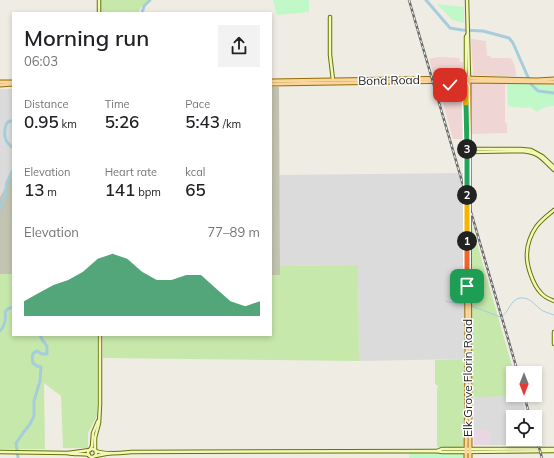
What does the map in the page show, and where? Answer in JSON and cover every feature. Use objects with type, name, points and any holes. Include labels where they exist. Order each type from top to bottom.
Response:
[{"type":"main road","points":[[99,0],[99,12]]},
{"type":"main road","name":"Elk Grove Florin Road","points":[[466,458],[468,450],[470,405],[470,227],[466,125],[468,50],[467,0]]},
{"type":"main road","points":[[330,17],[330,55],[333,82]]},
{"type":"main road","name":"Elk Grove Florin Road","points":[[467,35],[469,121],[467,218],[467,401],[468,450],[470,458]]},
{"type":"main road","points":[[466,42],[468,50]]},
{"type":"main road","name":"Bond Road","points":[[272,82],[390,83],[425,79],[554,81]]},
{"type":"main road","points":[[360,83],[376,80]]},
{"type":"main road","name":"Bond Road","points":[[333,82],[376,80],[440,82],[467,80],[506,82],[523,80]]},
{"type":"main road","points":[[440,82],[450,85],[462,83],[466,87]]},
{"type":"main road","points":[[0,83],[12,83]]},
{"type":"main road","points":[[466,115],[469,121]]},
{"type":"main road","points":[[466,125],[469,134]]},
{"type":"main road","points":[[468,151],[531,150],[542,156],[554,169]]},
{"type":"main road","points":[[554,210],[540,223],[532,234],[527,253],[534,284],[543,295],[554,301]]},
{"type":"main road","points":[[467,218],[470,227]]},
{"type":"main road","points":[[554,332],[554,344]]},
{"type":"main road","points":[[96,457],[94,438],[99,425],[100,336]]},
{"type":"main road","points":[[467,343],[470,349]]},
{"type":"main road","points":[[467,401],[470,405]]},
{"type":"main road","points":[[89,456],[88,452],[92,446],[93,433],[99,421]]},
{"type":"main road","points":[[500,451],[513,448]]},
{"type":"main road","points":[[468,450],[513,448],[554,450]]},
{"type":"main road","points":[[0,452],[68,453],[84,452],[93,449],[99,452],[112,453],[436,451],[442,449],[500,451],[554,450]]},
{"type":"main road","points":[[68,453],[84,454],[91,457],[96,457],[112,453]]},
{"type":"shaded area","points":[[471,39],[486,41],[487,56],[490,56],[491,58],[511,58],[515,66],[516,76],[473,75]]},
{"type":"shaded area","points":[[439,57],[459,58],[460,62],[463,62],[463,75],[434,77],[429,59]]},
{"type":"shaded area","points":[[505,83],[505,123],[507,123],[507,133],[471,134],[473,84]]},
{"type":"shaded area","points":[[439,84],[452,86],[463,85],[464,139],[453,139]]},
{"type":"shaded area","points":[[272,87],[279,87],[280,275],[272,275]]},
{"type":"shaded area","points":[[0,89],[12,89],[12,177],[0,197]]},
{"type":"shaded area","points":[[465,173],[467,359],[359,361],[358,265],[280,266],[279,175]]},
{"type":"shaded area","points":[[12,177],[12,274],[0,274],[0,197]]},
{"type":"shaded area","points":[[474,396],[506,396],[506,402],[523,402],[525,410],[506,410],[506,445],[490,445],[489,430],[474,430]]},
{"type":"shaded area","points":[[474,430],[489,430],[490,445],[474,445]]},
{"type":"green space","points":[[98,0],[148,0],[138,12],[98,12]]},
{"type":"green space","points":[[273,0],[309,0],[309,12],[277,15]]},
{"type":"green space","points":[[437,4],[464,7],[464,23],[452,20]]},
{"type":"green space","points":[[507,83],[554,85],[554,106],[549,106],[537,112],[530,107],[525,108],[508,106]]},
{"type":"green space","points":[[466,205],[512,366],[506,366],[506,396],[465,397],[464,445],[462,447],[439,448],[437,446],[438,386],[435,384],[435,360],[466,359]]},
{"type":"green space","points":[[358,265],[359,361],[103,358],[103,336],[272,336],[272,275],[280,275],[280,266]]},
{"type":"green space","points":[[0,274],[12,274],[12,336],[97,336],[97,416],[88,433],[88,448],[63,448],[61,396],[44,383],[45,449],[0,449]]},
{"type":"green space","points":[[409,453],[465,454],[465,458],[409,458]]},
{"type":"waterway","points":[[142,12],[144,6],[150,0]]},
{"type":"waterway","points":[[426,0],[450,28],[483,31],[509,38],[513,43],[531,84],[538,91],[554,93]]},
{"type":"waterway","points":[[12,121],[8,122],[5,132],[5,138],[12,147]]},
{"type":"waterway","points":[[0,208],[5,196],[7,182],[12,172]]},
{"type":"waterway","points":[[472,306],[500,317],[506,313],[514,301],[520,298],[526,298],[542,310],[554,315]]},
{"type":"waterway","points":[[446,301],[465,304]]},
{"type":"waterway","points":[[0,331],[5,322],[5,312],[8,308],[12,308]]},
{"type":"waterway","points":[[18,458],[16,443],[34,416],[34,401],[40,381],[41,367],[33,363],[32,356],[37,351],[42,354],[47,354],[47,346],[40,336]]},
{"type":"railway","points":[[409,0],[516,366]]},
{"type":"railway","points":[[526,402],[528,410]]},
{"type":"railway","points":[[539,446],[542,458]]},
{"type":"route","points":[[450,85],[462,83],[465,84],[466,87],[467,286]]}]
